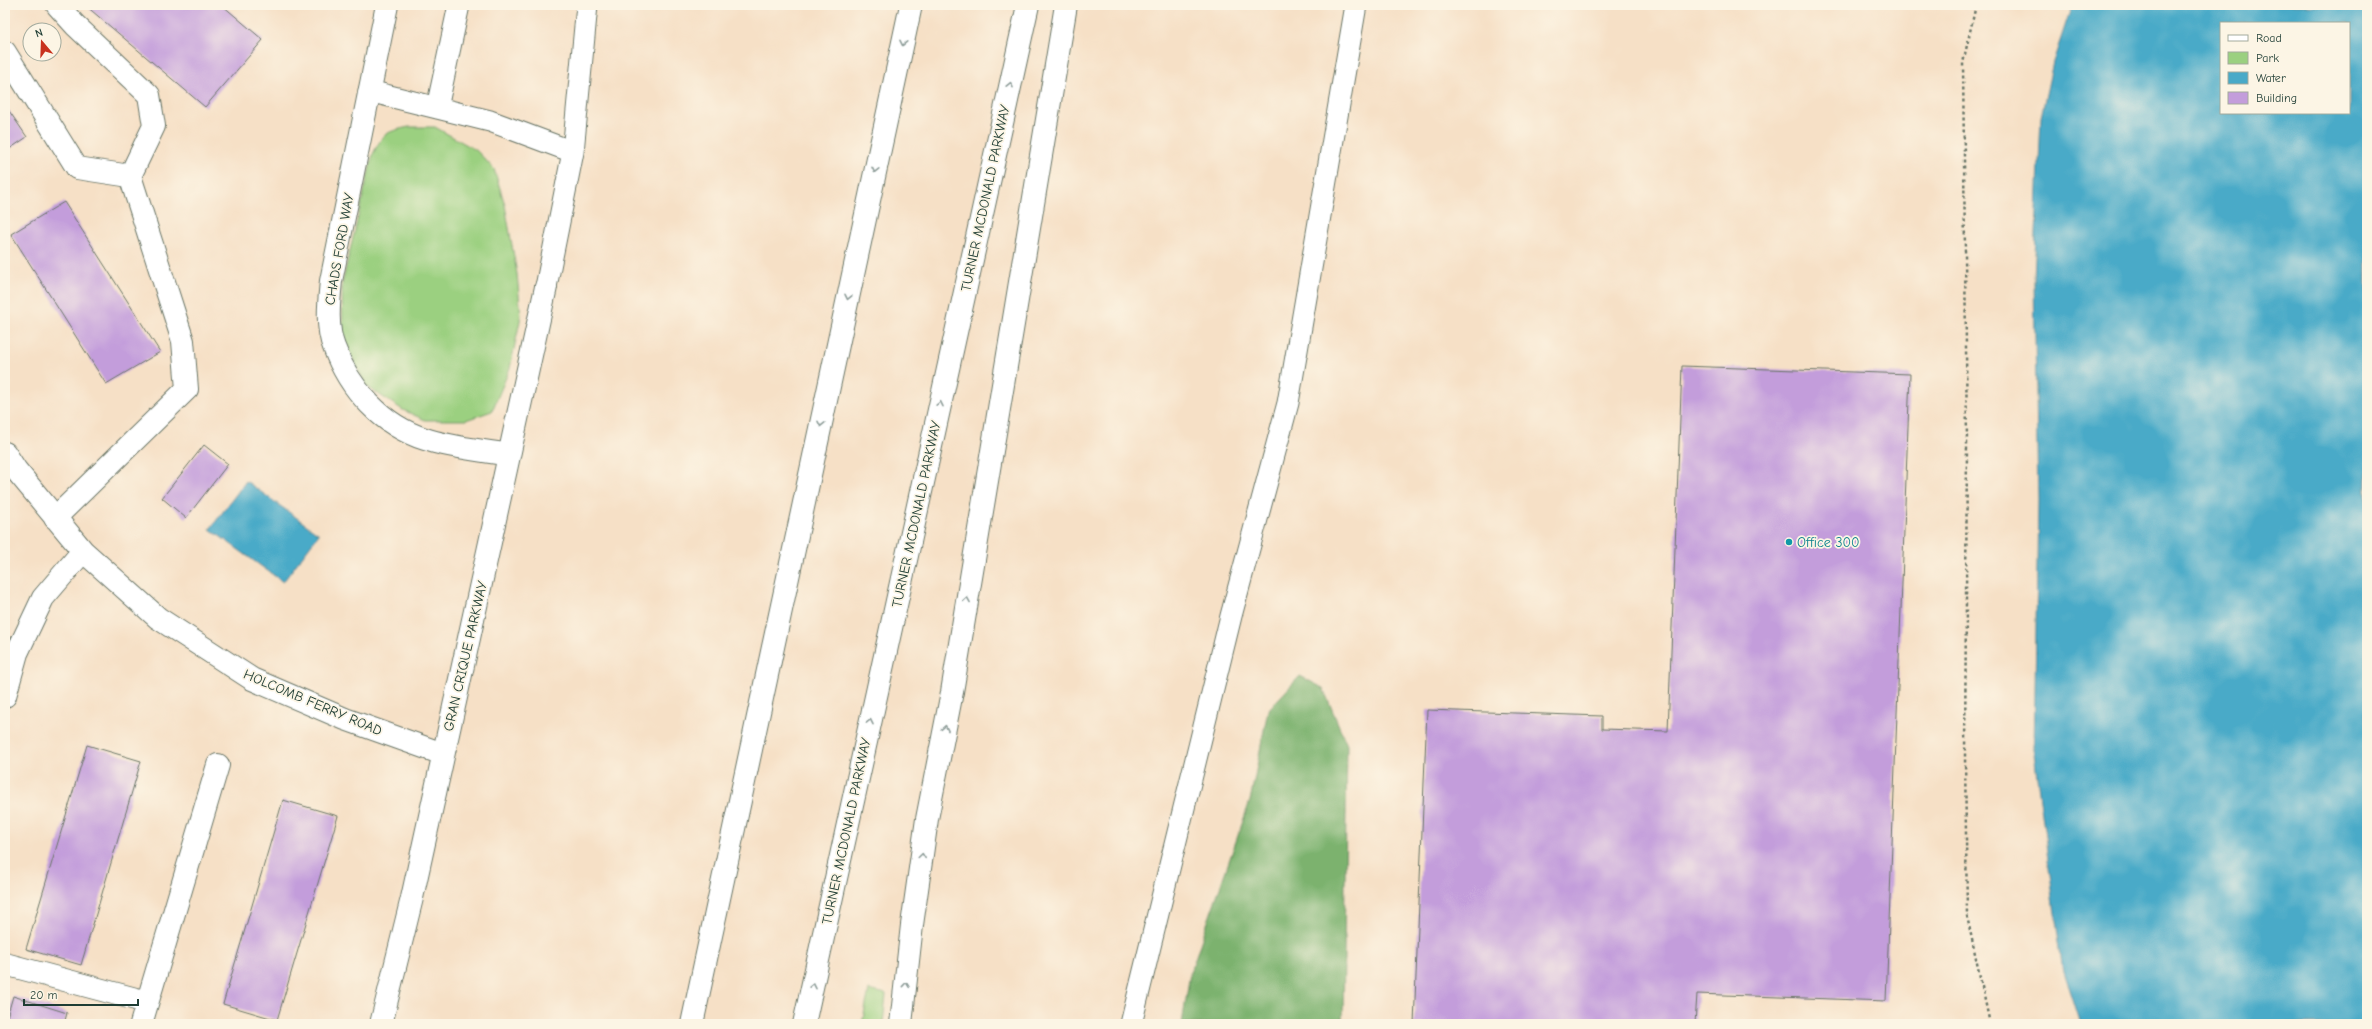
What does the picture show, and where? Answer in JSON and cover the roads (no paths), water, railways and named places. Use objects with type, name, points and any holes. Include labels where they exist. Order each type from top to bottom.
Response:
[{"type":"main road","points":[[56,518],[187,389],[184,342],[130,176],[154,126],[149,94],[74,25],[57,5]]},
{"type":"main road","name":"CHADS FORD WAY","points":[[387,5],[331,281],[328,316],[333,347],[356,391],[393,424],[425,439],[510,455]]},
{"type":"main road","points":[[692,1024],[911,5]]},
{"type":"main road","name":"TURNER MCDONALD PARKWAY","points":[[804,1024],[1028,5]]},
{"type":"main road","points":[[901,1024],[912,925],[927,819],[955,676],[1066,5]]},
{"type":"main road","points":[[5,52],[77,168],[130,176]]},
{"type":"main road","name":"GRAN CRIQUE PARKWAY","points":[[381,1024],[510,455],[546,287]]},
{"type":"main road","name":"HOLCOMB FERRY ROAD","points":[[5,453],[83,551],[158,618],[252,679],[345,719],[443,754]]},
{"type":"main road","points":[[5,696],[17,653],[43,598],[83,551]]},
{"type":"main road","points":[[141,1024],[218,765]]},
{"type":"main road","points":[[5,964],[147,1002]]},
{"type":"lane","points":[[437,108],[459,5]]},
{"type":"lane","points":[[546,287],[573,152],[587,5]]},
{"type":"lane","points":[[1131,1024],[1231,616],[1288,403],[1356,5]]},
{"type":"lane","points":[[369,91],[490,121],[573,152]]},
{"type":"water","points":[[2072,5],[2367,5],[2367,1024],[2081,1024],[2062,965],[2034,754],[2038,500],[2034,281],[2041,117],[2053,62]]},
{"type":"water","points":[[246,481],[319,534],[283,582],[210,529]]},
{"type":"place","name":"Office 300","points":[[1789,542]]}]
